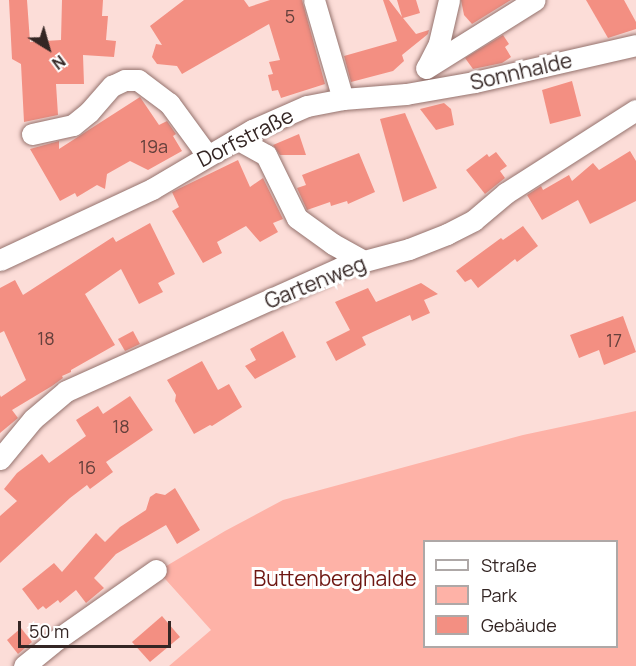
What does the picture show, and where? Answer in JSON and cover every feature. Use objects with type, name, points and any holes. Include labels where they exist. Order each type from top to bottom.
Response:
[{"type":"street","points":[[314,0],[344,99]]},
{"type":"street","points":[[406,94],[426,68],[439,42],[449,0]]},
{"type":"street","points":[[426,68],[536,0]]},
{"type":"street","name":"Sonnhalde","points":[[406,94],[475,82],[636,45]]},
{"type":"street","points":[[32,134],[73,125],[89,112],[112,86],[124,80],[138,80],[169,103],[207,155]]},
{"type":"street","name":"Dorfstraße","points":[[0,260],[152,189],[237,139],[308,106],[344,99],[406,94]]},
{"type":"street","name":"Gartenweg","points":[[0,459],[33,418],[66,391],[342,267],[410,249],[474,220],[506,193],[636,110]]},
{"type":"street","points":[[237,139],[266,155],[297,218],[333,244],[364,261]]},
{"type":"street","points":[[24,666],[52,643],[156,570]]},
{"type":"green space","name":"Buttenberghalde","points":[[636,411],[636,666],[169,666],[211,630],[158,571],[283,500],[523,435]]},
{"type":"building","points":[[9,0],[27,0],[30,42],[61,40],[62,0],[103,0],[102,16],[108,16],[106,40],[116,41],[114,57],[83,55],[84,84],[56,84],[58,115],[24,122],[21,64],[12,59]]},
{"type":"building","points":[[184,0],[244,0],[249,7],[270,0],[302,0],[325,84],[281,98],[278,90],[272,91],[268,75],[273,74],[269,62],[280,60],[269,24],[182,74],[177,66],[157,64],[152,57],[156,44],[162,45],[150,26]]},
{"type":"building","points":[[383,0],[389,0],[402,17],[397,0],[416,0],[420,13],[403,18],[416,34],[429,30],[428,34],[402,55],[404,61],[393,71],[351,82],[344,56],[397,41]]},
{"type":"building","points":[[461,0],[511,0],[472,24],[464,15]]},
{"type":"building","points":[[586,0],[624,0],[636,22],[636,29],[608,38]]},
{"type":"building","points":[[503,35],[509,44],[505,47],[511,57],[502,63],[473,69],[465,58]]},
{"type":"building","points":[[572,81],[581,116],[550,124],[542,90]]},
{"type":"building","points":[[140,97],[159,125],[167,121],[176,134],[173,136],[182,151],[148,170],[130,161],[107,174],[105,189],[97,185],[77,197],[75,193],[60,201],[30,149],[59,141],[59,149]]},
{"type":"building","points":[[444,103],[451,109],[454,125],[436,130],[420,109]]},
{"type":"building","points":[[405,113],[437,188],[403,202],[380,119]]},
{"type":"building","points":[[299,134],[306,155],[280,155],[273,145]]},
{"type":"building","points":[[630,151],[636,161],[636,201],[590,224],[578,200],[542,220],[527,195],[541,186],[543,190],[569,175],[572,181],[593,163],[599,170]]},
{"type":"building","points":[[496,152],[507,166],[500,171],[505,178],[485,194],[466,170],[487,154],[489,157]]},
{"type":"building","points":[[359,153],[375,192],[348,204],[347,201],[331,206],[330,202],[307,210],[297,188],[306,185],[302,175]]},
{"type":"building","points":[[238,160],[250,187],[263,178],[283,219],[273,223],[278,232],[260,242],[246,226],[217,242],[222,253],[203,263],[172,211],[179,207],[172,192]]},
{"type":"building","points":[[150,223],[175,274],[158,283],[163,292],[139,304],[121,269],[85,294],[115,345],[71,370],[52,386],[12,410],[18,418],[0,433],[0,395],[1,397],[26,380],[4,331],[0,333],[0,288],[15,280],[23,295],[113,237],[116,242]]},
{"type":"building","points":[[523,226],[538,246],[517,262],[515,259],[478,288],[471,279],[465,282],[456,271],[501,238],[503,240]]},
{"type":"building","points":[[421,283],[438,294],[424,300],[430,313],[412,321],[410,315],[362,337],[366,345],[336,361],[326,342],[350,330],[335,302],[368,288],[376,302]]},
{"type":"building","points":[[623,316],[636,352],[604,365],[599,350],[579,358],[570,335]]},
{"type":"building","points":[[133,331],[140,344],[125,351],[118,339]]},
{"type":"building","points":[[283,331],[296,357],[255,379],[245,366],[256,360],[250,349]]},
{"type":"building","points":[[202,361],[218,390],[229,384],[242,407],[212,426],[194,434],[175,401],[176,395],[167,380]]},
{"type":"building","points":[[130,396],[153,430],[106,462],[113,472],[90,489],[87,485],[70,498],[0,563],[0,516],[17,501],[4,489],[17,473],[42,454],[49,463],[86,436],[76,420],[98,406],[103,414]]},
{"type":"building","points":[[175,488],[200,530],[177,544],[166,525],[116,554],[94,578],[104,588],[86,603],[76,590],[60,603],[58,600],[46,609],[43,606],[38,610],[22,589],[54,563],[62,572],[96,533],[105,542],[120,527],[146,510],[150,497],[156,493],[165,495]]},
{"type":"building","points":[[162,616],[180,637],[150,662],[132,642]]},
{"type":"building","points":[[21,628],[32,642],[18,654],[7,640]]}]
